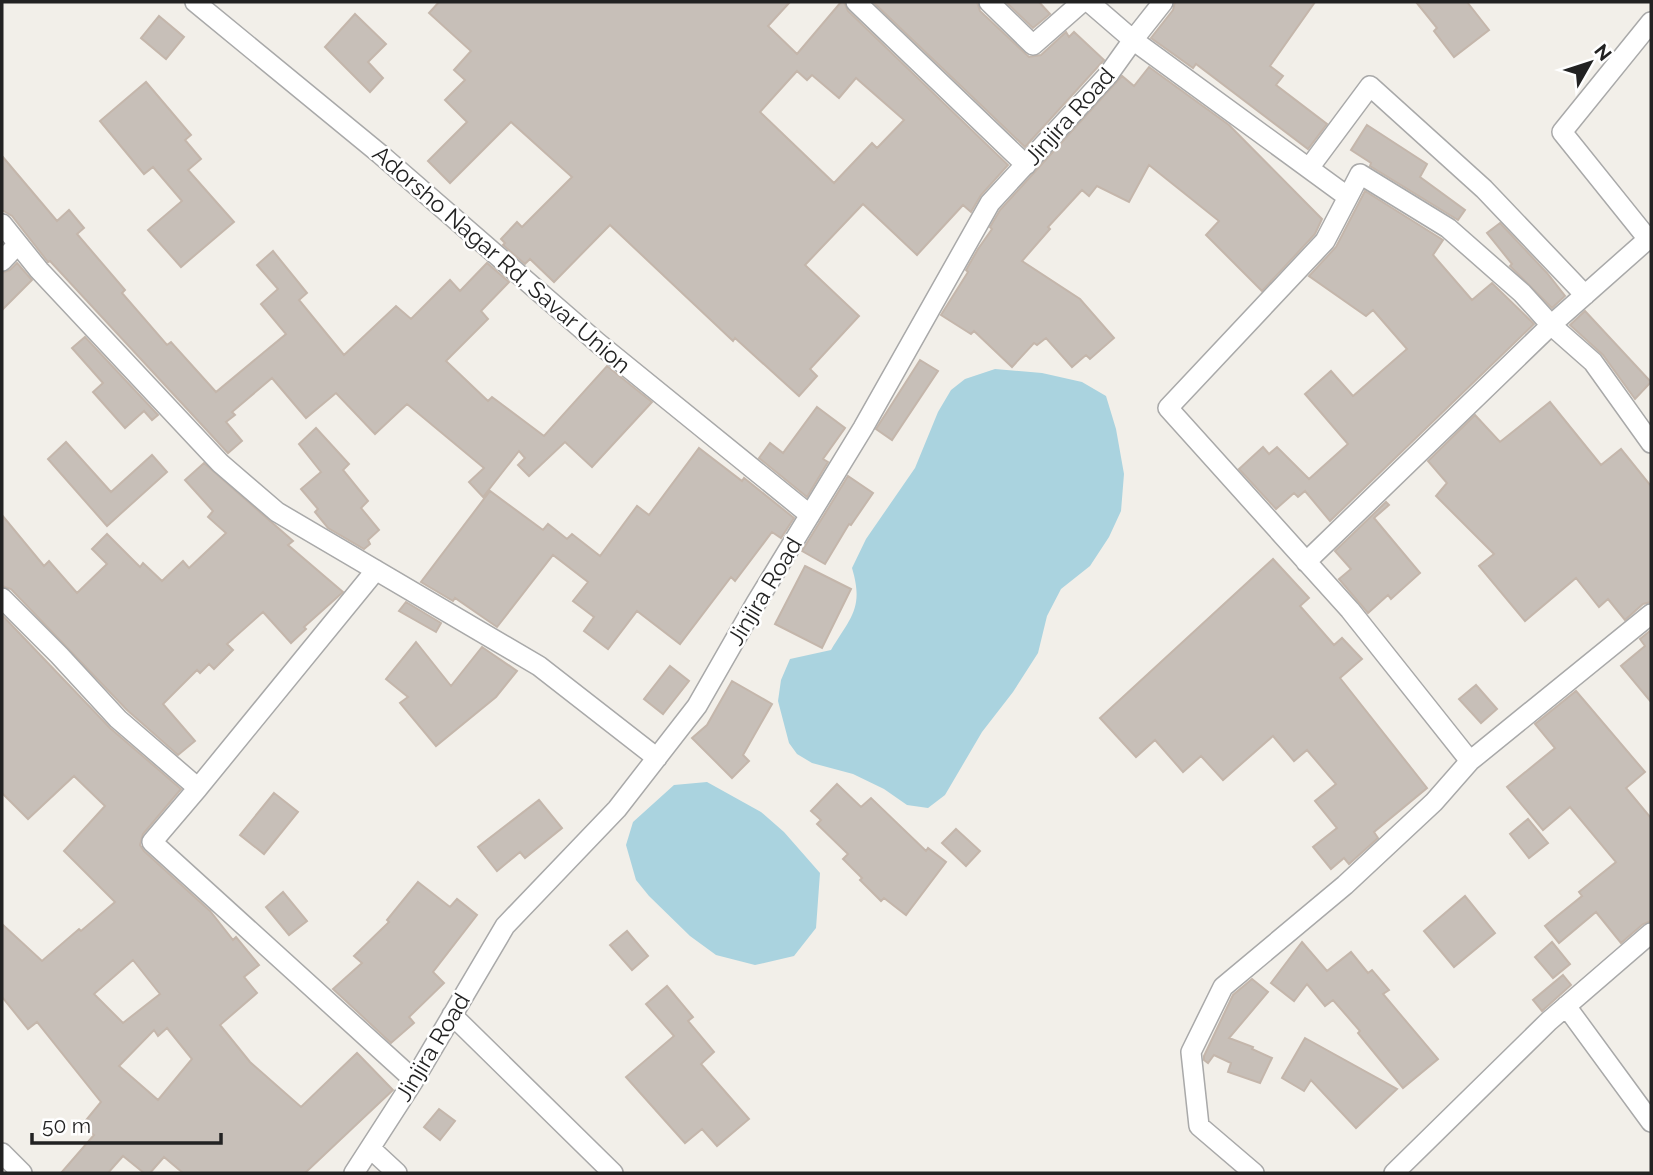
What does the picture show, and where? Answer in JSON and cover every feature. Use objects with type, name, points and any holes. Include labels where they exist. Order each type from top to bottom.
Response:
[{"type":"street","name":"Adorsho Nagar Rd, Savar Union","points":[[195,2],[380,154],[598,343],[810,515]]},
{"type":"street","points":[[856,2],[1026,165]]},
{"type":"street","points":[[989,2],[1033,45],[1082,2]]},
{"type":"street","points":[[1089,2],[1133,40],[1348,197]]},
{"type":"street","name":"Jinjira Road","points":[[354,1173],[414,1080],[505,926],[617,809],[697,706],[756,603],[863,428],[990,203],[1108,75],[1163,2]]},
{"type":"street","points":[[1306,562],[1551,325],[1648,239],[1562,132],[1651,22]]},
{"type":"street","points":[[1309,168],[1370,86],[1485,189],[1585,295]]},
{"type":"street","points":[[1470,761],[1350,610],[1168,408],[1325,240],[1360,174],[1448,228],[1522,293],[1551,325],[1593,362],[1651,443]]},
{"type":"street","points":[[2,224],[38,270],[220,463],[277,512],[539,666],[657,758]]},
{"type":"street","points":[[2,261],[18,244]]},
{"type":"street","points":[[376,570],[152,842],[414,1080]]},
{"type":"street","points":[[2,598],[118,719],[198,788]]},
{"type":"street","points":[[1254,1173],[1199,1126],[1191,1052],[1223,987],[1345,885],[1434,802],[1470,761],[1651,614]]},
{"type":"street","points":[[1394,1173],[1566,1006],[1651,933]]},
{"type":"street","points":[[1566,1006],[1651,1122]]},
{"type":"street","points":[[452,1015],[613,1173]]},
{"type":"street","points":[[370,1148],[397,1173]]},
{"type":"street","points":[[2,1153],[22,1173]]},
{"type":"water","points":[[995,369],[1042,373],[1082,382],[1106,396],[1116,429],[1124,474],[1121,511],[1109,537],[1090,566],[1061,589],[1047,616],[1038,653],[1013,692],[982,732],[945,795],[928,808],[907,805],[884,789],[853,774],[812,763],[797,754],[789,743],[778,701],[781,680],[790,659],[831,650],[850,620],[857,593],[852,568],[866,539],[915,468],[938,412],[951,390],[965,379]]},
{"type":"water","points":[[707,782],[761,812],[784,832],[820,873],[816,928],[794,956],[755,965],[716,955],[690,936],[636,880],[626,845],[633,822],[674,785]]},
{"type":"building","points":[[439,2],[790,2],[768,26],[797,54],[841,2],[844,2],[848,11],[1008,165],[981,195],[971,212],[963,205],[917,255],[863,204],[805,265],[859,316],[810,369],[817,376],[799,396],[735,338],[733,341],[610,225],[554,282],[530,259],[525,264],[503,245],[505,243],[501,239],[517,222],[522,227],[572,177],[511,122],[450,183],[428,161],[467,122],[445,100],[465,80],[454,70],[471,51],[429,13]],"holes":[[[797,71],[807,80],[812,75],[839,98],[856,78],[904,120],[877,148],[872,143],[834,183],[760,112]]]},
{"type":"building","points":[[873,2],[977,2],[980,11],[1029,57],[1041,55],[1066,32],[1069,37],[1074,32],[1104,60],[1025,147]]},
{"type":"building","points":[[1006,2],[1039,2],[1050,14],[1033,28]]},
{"type":"building","points":[[1175,2],[1315,2],[1270,66],[1283,76],[1276,85],[1327,124],[1308,149],[1196,64],[1193,68],[1151,38],[1173,10]]},
{"type":"building","points":[[1416,2],[1467,2],[1489,30],[1454,57],[1434,31],[1437,28]]},
{"type":"building","points":[[355,14],[386,44],[368,62],[383,78],[370,92],[325,47]]},
{"type":"building","points":[[159,16],[184,37],[166,59],[141,38]]},
{"type":"building","points":[[1149,67],[1229,125],[1322,219],[1315,234],[1262,291],[1206,235],[1219,221],[1149,165],[1129,202],[1097,186],[1089,196],[1082,190],[1022,261],[1080,299],[1114,338],[1090,359],[1086,355],[1072,367],[1046,338],[1037,345],[1034,343],[1012,367],[974,331],[971,334],[941,315],[968,272],[966,270],[992,229],[990,227],[1000,210],[1122,76],[1134,86]]},
{"type":"building","points":[[146,82],[191,135],[185,140],[201,159],[188,170],[234,222],[181,267],[148,230],[182,201],[153,167],[144,174],[100,121]]},
{"type":"building","points":[[1367,125],[1427,164],[1420,177],[1465,210],[1458,220],[1370,166],[1371,163],[1351,150]]},
{"type":"building","points":[[2,156],[57,221],[69,210],[84,228],[77,234],[125,290],[122,293],[167,345],[171,342],[216,392],[286,334],[261,304],[278,289],[257,265],[273,251],[307,293],[299,300],[344,355],[396,306],[411,319],[450,280],[460,291],[487,263],[509,282],[481,311],[488,319],[446,361],[488,401],[492,397],[544,436],[607,366],[652,402],[592,467],[565,442],[529,476],[518,465],[525,458],[519,451],[483,497],[469,482],[484,468],[407,404],[375,434],[336,393],[306,418],[272,378],[232,412],[235,415],[226,422],[242,441],[228,453],[50,261],[48,262],[12,216],[2,210]]},
{"type":"building","points":[[1365,191],[1443,240],[1433,255],[1472,300],[1492,283],[1534,324],[1330,521],[1305,491],[1298,497],[1294,493],[1276,509],[1239,469],[1263,447],[1269,454],[1277,447],[1309,479],[1348,444],[1305,394],[1331,371],[1353,396],[1407,349],[1373,310],[1366,316],[1309,276],[1336,247]]},
{"type":"building","points":[[1500,223],[1565,296],[1552,308],[1510,266],[1512,264],[1487,233]]},
{"type":"building","points":[[17,263],[32,280],[2,310],[2,273]]},
{"type":"building","points":[[1585,311],[1651,382],[1635,399],[1603,355],[1570,325]]},
{"type":"building","points":[[85,337],[158,415],[152,420],[144,411],[125,428],[93,392],[103,383],[72,348]]},
{"type":"building","points":[[920,360],[938,371],[892,440],[876,429]]},
{"type":"building","points":[[1550,402],[1601,465],[1621,449],[1651,486],[1651,602],[1643,604],[1625,620],[1608,599],[1599,607],[1576,578],[1525,621],[1479,566],[1494,554],[1436,496],[1447,483],[1428,461],[1475,415],[1500,442]]},
{"type":"building","points":[[817,407],[845,428],[823,459],[828,462],[807,497],[759,458],[770,443],[783,453]]},
{"type":"building","points":[[316,428],[349,464],[343,470],[368,501],[361,508],[379,530],[368,540],[370,544],[364,549],[328,528],[315,512],[318,509],[301,489],[321,472],[299,444]]},
{"type":"building","points":[[66,442],[111,492],[152,455],[167,472],[107,526],[48,459]]},
{"type":"building","points":[[699,448],[742,481],[744,478],[794,518],[781,538],[772,532],[735,581],[731,577],[680,644],[637,611],[608,649],[584,631],[594,617],[573,601],[588,582],[553,555],[497,627],[455,598],[453,601],[421,582],[490,491],[543,530],[548,524],[567,539],[572,534],[600,556],[637,506],[649,515]]},
{"type":"building","points":[[204,463],[293,541],[288,545],[343,592],[304,627],[306,629],[291,643],[263,612],[227,644],[233,650],[214,669],[209,664],[200,673],[197,670],[163,704],[195,741],[178,755],[127,710],[11,589],[2,586],[2,515],[44,566],[49,561],[77,593],[107,564],[92,549],[107,534],[140,567],[143,563],[162,581],[183,561],[189,568],[226,533],[208,517],[213,511],[185,480]]},
{"type":"building","points":[[848,476],[873,493],[851,525],[849,524],[825,564],[802,551]]},
{"type":"building","points":[[1386,502],[1389,505],[1374,518],[1420,573],[1391,599],[1388,595],[1368,613],[1339,579],[1351,569],[1335,551]]},
{"type":"building","points":[[1273,559],[1309,598],[1300,606],[1334,645],[1342,638],[1362,659],[1340,678],[1427,788],[1374,832],[1378,838],[1349,864],[1344,858],[1331,869],[1313,847],[1337,828],[1315,801],[1336,784],[1307,750],[1294,761],[1273,736],[1223,780],[1201,756],[1183,772],[1155,740],[1136,757],[1100,718]]},
{"type":"building","points":[[805,566],[851,589],[822,648],[775,624]]},
{"type":"building","points":[[406,602],[441,623],[436,632],[399,611]]},
{"type":"building","points":[[2,615],[110,728],[181,789],[143,834],[140,845],[210,911],[233,940],[236,937],[259,965],[244,977],[257,993],[220,1025],[250,1062],[301,1107],[357,1053],[393,1090],[305,1173],[183,1173],[164,1157],[150,1173],[144,1173],[123,1156],[108,1173],[61,1173],[94,1135],[82,1125],[101,1102],[37,1022],[28,1029],[2,997],[2,924],[42,961],[115,902],[64,851],[105,806],[74,776],[28,819],[2,793]],"holes":[[[133,960],[160,994],[123,1023],[94,994]],[[167,1028],[192,1059],[158,1100],[119,1066],[154,1030],[158,1036]]]},
{"type":"building","points":[[1651,630],[1651,702],[1621,666],[1645,646],[1640,639]]},
{"type":"building","points":[[416,642],[451,686],[482,647],[517,671],[496,697],[436,746],[400,703],[408,697],[386,679]]},
{"type":"building","points":[[670,666],[689,681],[663,714],[644,699]]},
{"type":"building","points":[[732,681],[772,704],[743,755],[749,761],[732,778],[692,738],[707,725]]},
{"type":"building","points":[[1476,685],[1497,709],[1481,723],[1459,699]]},
{"type":"building","points":[[1576,691],[1645,772],[1626,788],[1651,818],[1651,921],[1643,924],[1621,943],[1596,912],[1559,943],[1545,926],[1582,896],[1579,892],[1616,862],[1570,807],[1543,830],[1507,787],[1555,748],[1535,724]]},
{"type":"building","points":[[837,784],[861,807],[871,798],[926,851],[928,848],[946,862],[906,915],[884,898],[881,901],[860,880],[862,878],[843,859],[848,854],[817,824],[821,820],[811,811]]},
{"type":"building","points":[[274,793],[298,812],[264,854],[240,835]]},
{"type":"building","points":[[539,800],[562,828],[525,858],[520,852],[497,871],[478,847]]},
{"type":"building","points":[[1528,819],[1548,843],[1529,858],[1510,834]]},
{"type":"building","points":[[956,829],[980,851],[966,866],[942,843]]},
{"type":"building","points":[[418,882],[450,907],[457,899],[477,915],[433,972],[444,983],[409,1017],[414,1023],[391,1043],[333,989],[362,963],[354,956],[389,922],[387,920]]},
{"type":"building","points":[[283,892],[307,921],[289,935],[266,907]]},
{"type":"building","points":[[1465,896],[1495,933],[1454,967],[1424,931]]},
{"type":"building","points":[[627,931],[648,956],[632,970],[610,945]]},
{"type":"building","points":[[1302,942],[1327,971],[1351,952],[1368,973],[1372,970],[1389,990],[1383,994],[1438,1059],[1403,1088],[1333,1000],[1325,1006],[1307,984],[1294,1001],[1271,983]]},
{"type":"building","points":[[1552,942],[1570,964],[1553,978],[1535,957]]},
{"type":"building","points":[[1563,975],[1571,985],[1542,1011],[1533,1000]]},
{"type":"building","points":[[1252,979],[1268,992],[1229,1038],[1272,1058],[1260,1083],[1228,1072],[1231,1063],[1214,1055],[1208,1063],[1204,1060],[1233,995]]},
{"type":"building","points":[[667,986],[693,1017],[688,1021],[714,1052],[701,1064],[749,1119],[717,1146],[702,1129],[685,1143],[626,1077],[674,1036],[646,1004]]},
{"type":"building","points":[[1305,1038],[1397,1089],[1356,1128],[1311,1080],[1304,1091],[1282,1078]]},
{"type":"building","points":[[439,1109],[455,1121],[440,1140],[424,1127]]}]
